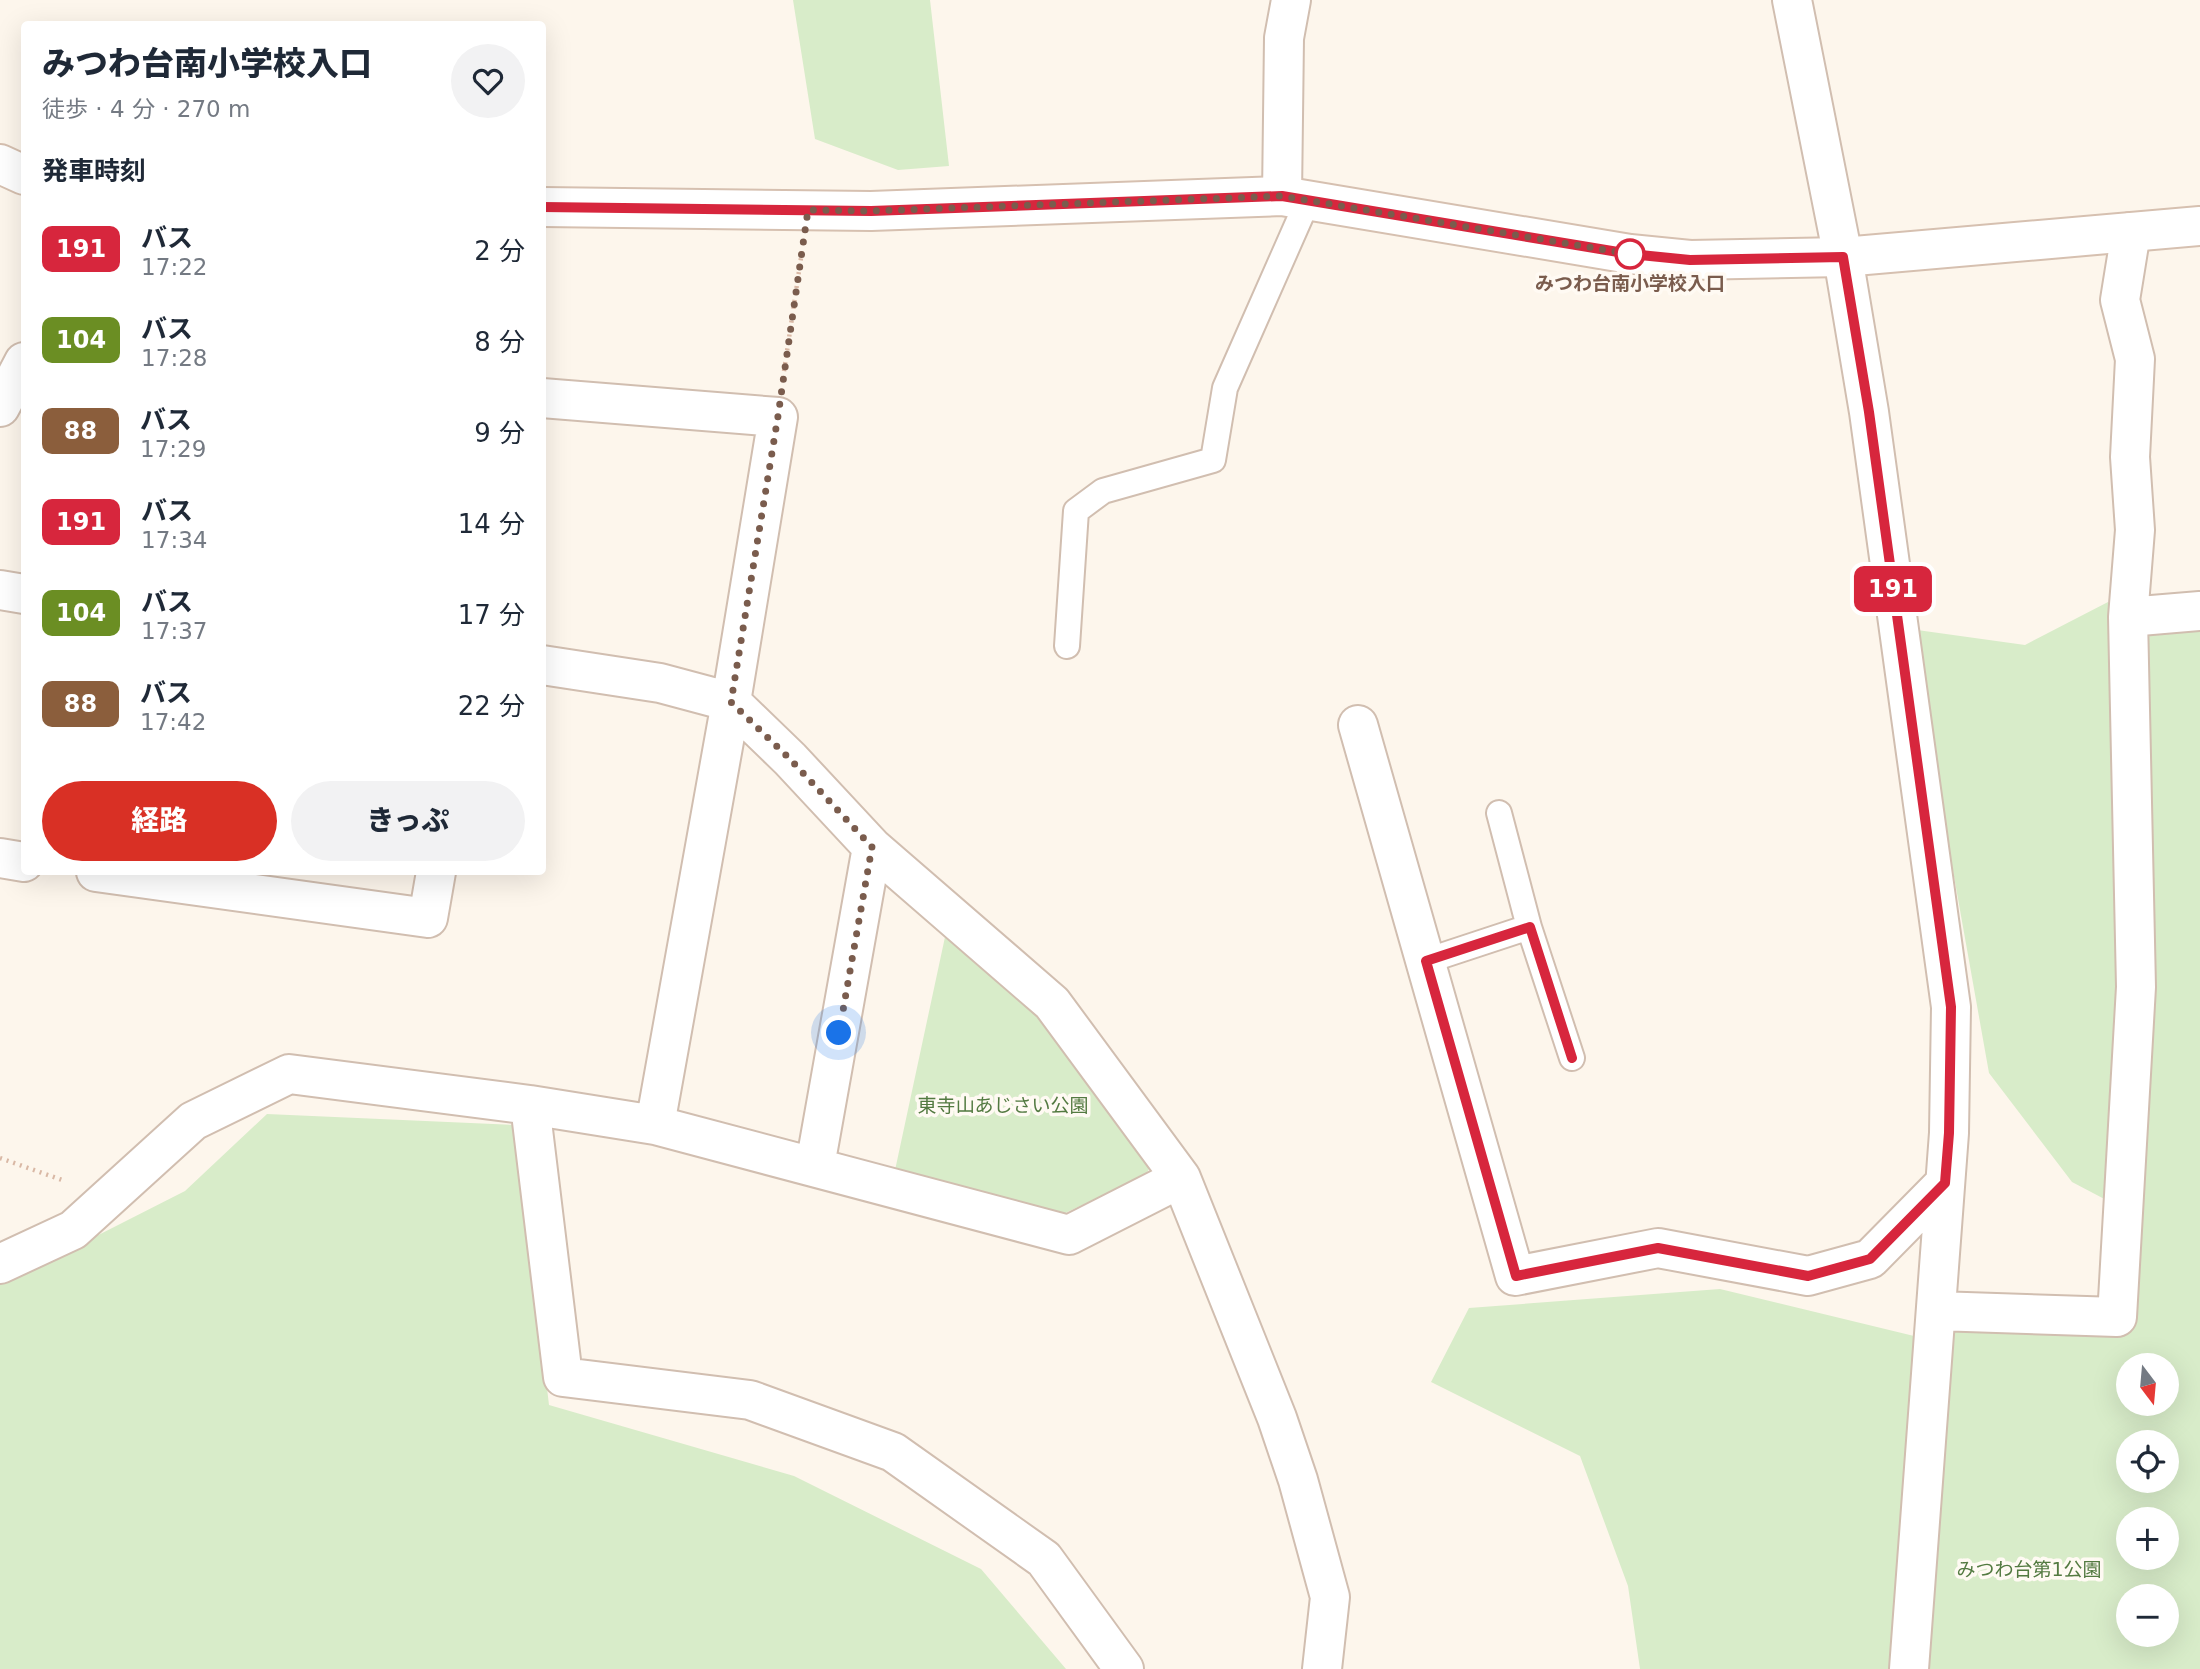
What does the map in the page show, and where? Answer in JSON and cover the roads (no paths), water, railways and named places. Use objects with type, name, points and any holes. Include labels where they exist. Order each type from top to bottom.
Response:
[{"type":"street","points":[[1291,0],[1284,38],[1295,198]]},
{"type":"street","points":[[1792,0],[1843,257],[1869,412],[1951,1007],[1949,1133],[1909,1669]]},
{"type":"street","points":[[0,164],[21,174]]},
{"type":"street","points":[[546,207],[871,211],[1295,198],[1630,254],[1690,260],[1843,257],[2200,226]]},
{"type":"street","points":[[1936,1311],[2118,1317],[2136,987],[2128,617],[2135,530],[2130,457],[2135,359],[2120,300],[2132,232]]},
{"type":"street","points":[[0,407],[21,368]]},
{"type":"street","points":[[546,398],[778,416],[731,702],[656,1125]]},
{"type":"street","points":[[0,590],[21,594]]},
{"type":"street","points":[[2128,617],[2200,611]]},
{"type":"street","points":[[546,666],[660,683],[731,702],[790,759],[872,847],[1052,1003],[1181,1178],[1277,1418],[1298,1480],[1330,1597],[1322,1669]]},
{"type":"street","points":[[1358,725],[1516,1276],[1658,1248],[1808,1276],[1870,1259],[1945,1183]]},
{"type":"street","points":[[815,1166],[872,847]]},
{"type":"street","points":[[0,858],[21,862]]},
{"type":"street","points":[[118,875],[428,918],[435,875]]},
{"type":"street","points":[[0,1264],[73,1230],[193,1121],[289,1074],[530,1105],[656,1125],[1069,1235],[1181,1178]]},
{"type":"street","points":[[530,1105],[563,1377],[750,1400],[893,1451],[1044,1559],[1124,1669]]},
{"type":"lane","points":[[1067,646],[1076,511],[1103,491],[1213,460],[1225,388],[1295,198]]},
{"type":"lane","points":[[1499,813],[1530,927],[1572,1058]]},
{"type":"lane","points":[[1426,961],[1530,927]]},
{"type":"place","name":"みつわ台南小学校入口","points":[[1630,254]]},
{"type":"park label","name":"東寺山あじさい公園","points":[[1003,1105]]},
{"type":"park label","name":"みつわ台第1公園","points":[[2029,1569]]}]
